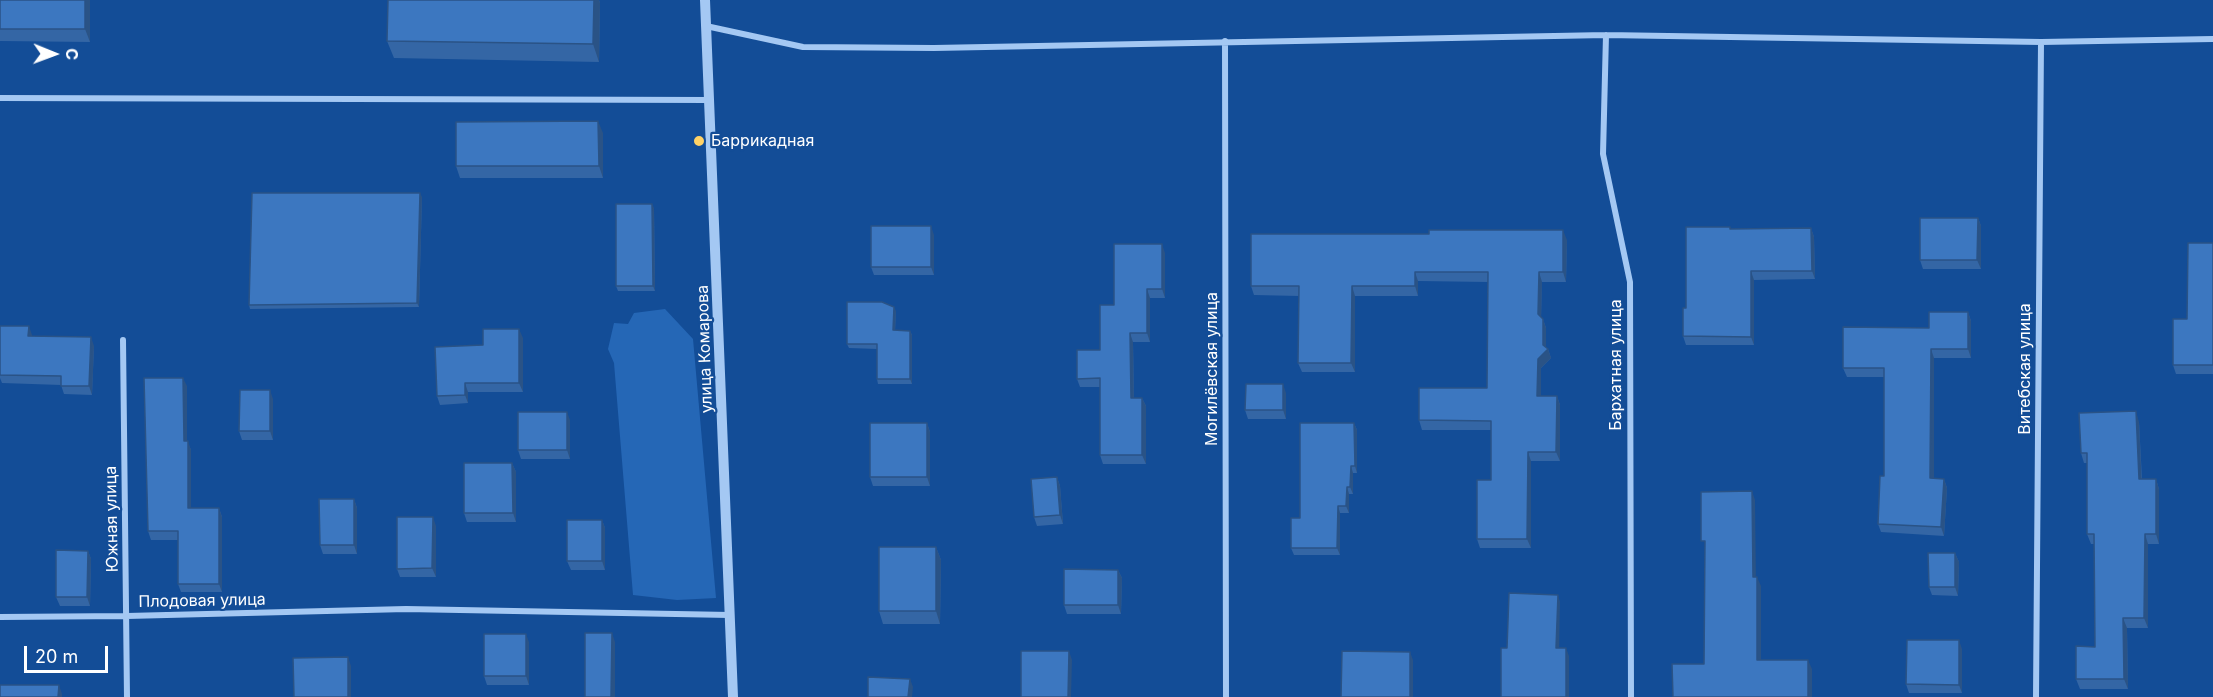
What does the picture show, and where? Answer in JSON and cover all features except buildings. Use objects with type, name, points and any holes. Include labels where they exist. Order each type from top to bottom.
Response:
[{"type":"street","name":"улица Комарова","points":[[705,0],[733,697]]},
{"type":"street","points":[[706,26],[803,47],[934,48],[1606,35],[2041,42],[2213,39]]},
{"type":"street","name":"Бархатная улица","points":[[1606,35],[1603,154],[1630,282],[1631,697]]},
{"type":"street","name":"Могилёвская улица","points":[[1225,41],[1226,697]]},
{"type":"street","name":"Витебская улица","points":[[2036,697],[2041,42]]},
{"type":"street","points":[[0,98],[709,100]]},
{"type":"street","name":"Южная улица","points":[[123,340],[127,697]]},
{"type":"street","name":"Плодовая улица","points":[[0,617],[405,609],[730,615]]},
{"type":"shaded area","points":[[665,309],[693,339],[716,598],[677,600],[633,595],[614,363],[608,349],[614,323],[628,324],[634,313]]},
{"type":"place","name":"Баррикадная","points":[[699,141]]}]
